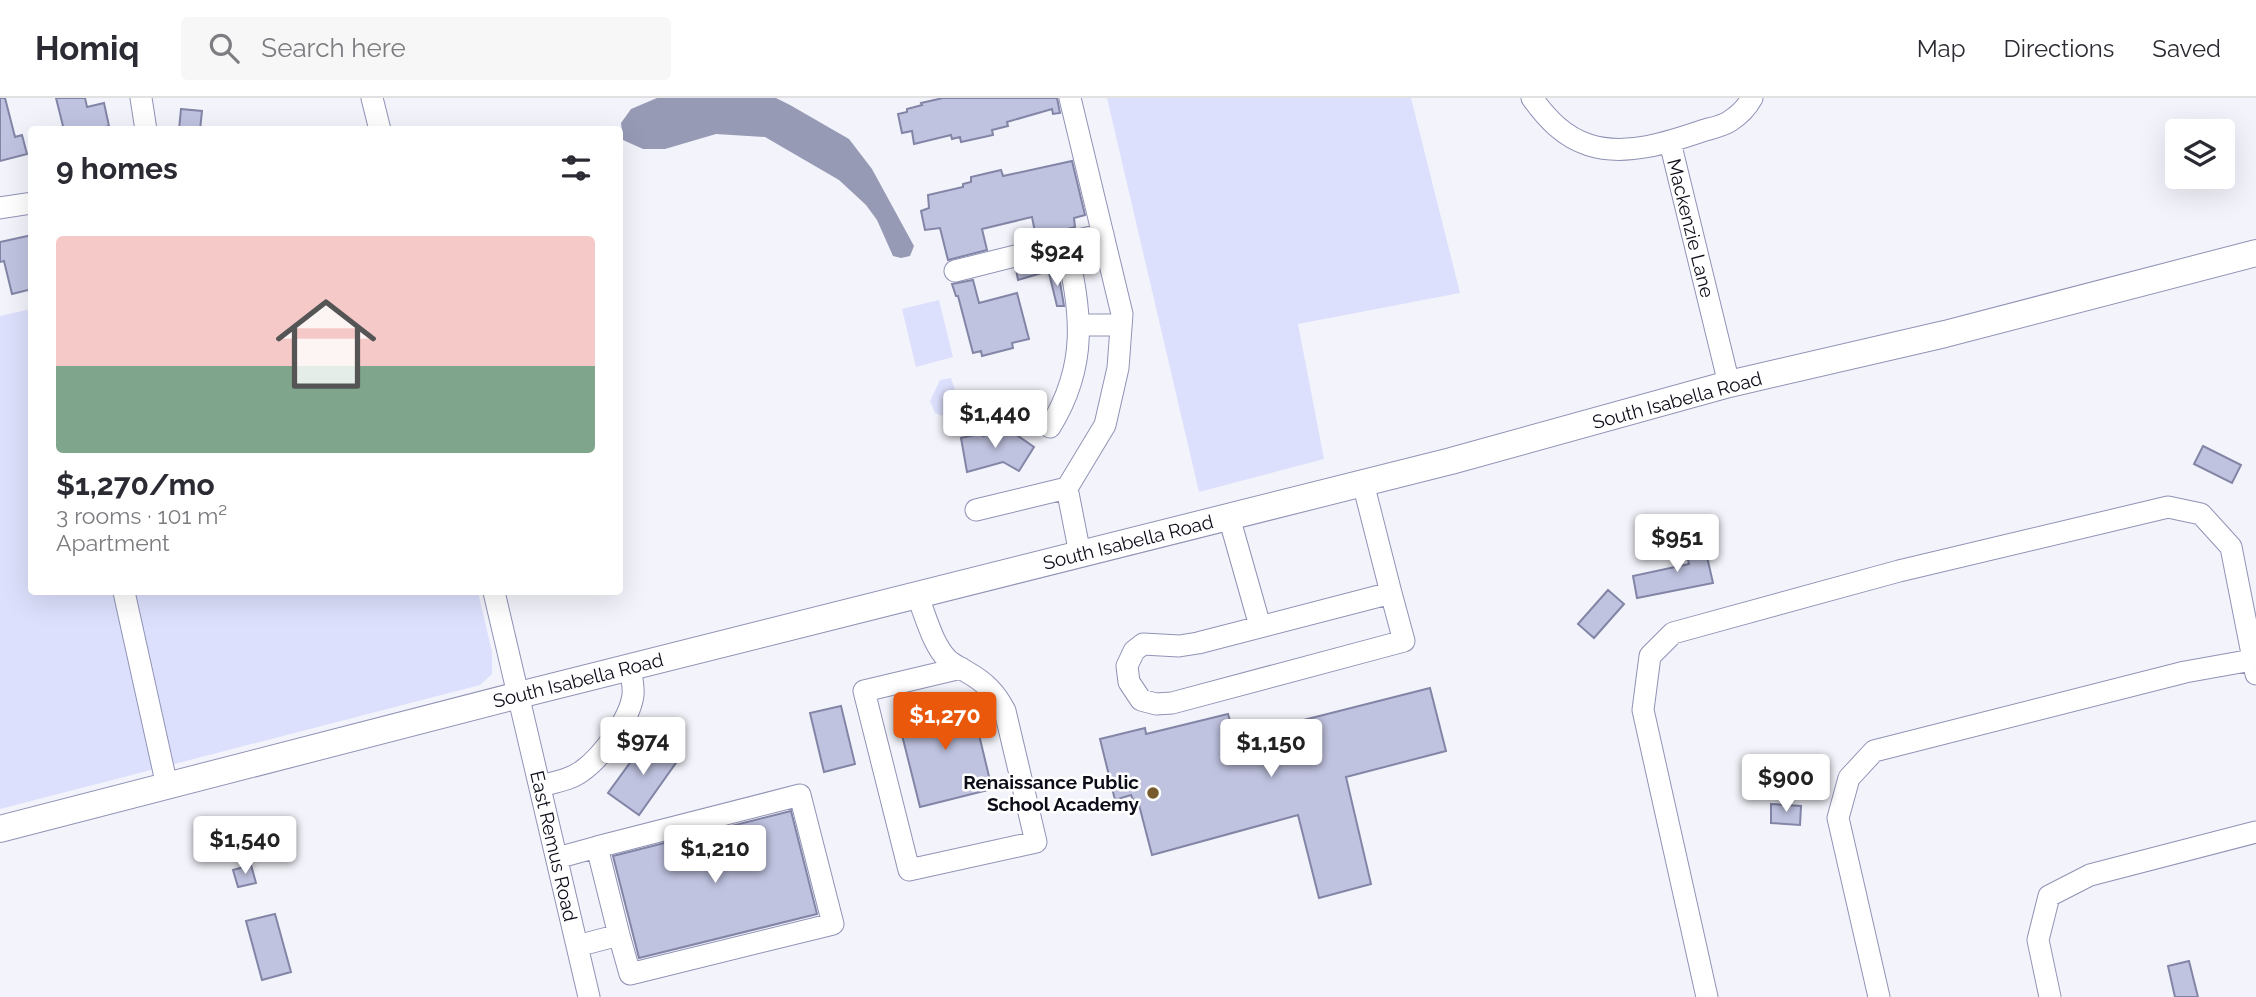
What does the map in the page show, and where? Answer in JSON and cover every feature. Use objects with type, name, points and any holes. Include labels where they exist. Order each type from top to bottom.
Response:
[{"type":"main road","name":"South Isabella Road","points":[[0,829],[519,695],[1451,461],[1729,384],[1945,334],[2256,253]]},
{"type":"street","points":[[141,98],[145,126]]},
{"type":"street","points":[[372,98],[379,126]]},
{"type":"street","points":[[1070,98],[1122,314],[1118,368],[1105,425],[1067,488],[1080,554]]},
{"type":"street","name":"Mackenzie Lane","points":[[1532,98],[1545,116],[1569,137],[1590,145],[1615,150],[1670,142],[1729,384]]},
{"type":"street","points":[[1670,142],[1729,122],[1752,98]]},
{"type":"street","points":[[0,208],[28,204]]},
{"type":"street","points":[[956,271],[1103,234]]},
{"type":"street","points":[[1051,426],[1073,381],[1079,351],[1075,286],[1066,244]]},
{"type":"street","points":[[1079,325],[1121,324]]},
{"type":"street","points":[[1363,483],[1404,641],[1171,703],[1156,704],[1141,700],[1129,682],[1127,666],[1134,651],[1143,644],[1179,646],[1198,643],[1391,593]]},
{"type":"street","points":[[976,510],[1067,488]]},
{"type":"street","points":[[1707,997],[1643,709],[1650,656],[1673,633],[1899,571],[2168,508],[2201,514],[2231,547],[2254,667],[2185,672],[1874,751],[1849,778],[1838,818],[1879,997]]},
{"type":"street","points":[[1229,517],[1261,626]]},
{"type":"street","points":[[125,595],[167,786]]},
{"type":"street","name":"East Remus Road","points":[[495,595],[589,997]]},
{"type":"street","points":[[917,595],[940,651],[951,663],[961,668],[988,685],[1005,711],[1036,842],[909,870],[864,691],[961,668]]},
{"type":"street","points":[[540,786],[566,779],[596,759],[624,720],[633,696],[630,667]]},
{"type":"street","points":[[557,858],[597,847],[800,795],[832,924],[630,974],[597,847]]},
{"type":"street","points":[[2050,997],[2038,940],[2049,896],[2090,875],[2256,832]]},
{"type":"street","points":[[578,946],[619,935]]},
{"type":"shaded area","points":[[657,98],[776,98],[790,105],[849,139],[872,169],[914,246],[910,256],[893,256],[877,220],[866,205],[839,180],[765,137],[716,134],[665,149],[643,149],[623,140],[621,123],[631,109]]},
{"type":"shaded area","points":[[1107,98],[1411,98],[1460,293],[1298,324],[1324,459],[1199,492]]},
{"type":"shaded area","points":[[939,300],[953,357],[916,367],[902,309]]},
{"type":"shaded area","points":[[28,310],[28,595],[479,595],[492,652],[492,674],[480,685],[0,809],[0,316]]},
{"type":"shaded area","points":[[951,378],[956,393],[942,416],[935,413],[930,401],[940,380]]},
{"type":"shaded area","points":[[997,396],[1000,410],[972,418],[968,403]]},
{"type":"building","points":[[0,98],[5,98],[15,137],[22,135],[27,154],[0,161]]},
{"type":"building","points":[[56,98],[85,98],[87,107],[104,103],[109,126],[63,126]]},
{"type":"building","points":[[943,98],[1057,98],[1060,113],[1053,114],[1052,109],[1007,122],[1008,126],[992,130],[993,135],[961,142],[960,137],[952,139],[951,135],[914,144],[912,131],[902,133],[898,114],[922,105],[921,103]]},
{"type":"building","points":[[181,109],[202,111],[200,126],[179,126]]},
{"type":"building","points":[[1072,161],[1085,215],[1074,218],[1075,227],[1036,237],[1032,217],[982,229],[987,250],[948,260],[940,228],[925,230],[921,211],[929,208],[928,195],[963,187],[963,184],[971,182],[971,177],[1001,170],[1003,176]]},
{"type":"building","points":[[28,236],[28,290],[12,294],[4,261],[0,262],[0,242]]},
{"type":"building","points":[[1043,263],[1045,272],[1018,280],[1016,269]]},
{"type":"building","points":[[1058,271],[1064,306],[1057,306],[1049,273]]},
{"type":"building","points":[[973,280],[979,303],[1017,293],[1029,339],[1012,343],[1013,348],[982,356],[981,351],[973,353],[958,296],[952,284]]},
{"type":"building","points":[[1008,429],[1034,447],[1019,471],[1003,462],[967,472],[961,438],[983,433],[983,436]]},
{"type":"building","points":[[2203,446],[2241,465],[2232,483],[2194,464]]},
{"type":"building","points":[[1703,539],[1713,583],[1637,598],[1633,576],[1689,564],[1684,544]]},
{"type":"building","points":[[1608,590],[1624,604],[1594,638],[1578,624]]},
{"type":"building","name":"Renaissance Public School Academy","points":[[1430,688],[1446,751],[1346,777],[1371,884],[1319,898],[1298,815],[1152,855],[1138,801],[1134,802],[1131,795],[1115,800],[1100,739],[1145,728],[1146,734],[1228,714],[1236,740],[1248,736],[1254,761],[1284,753],[1276,727]]},
{"type":"building","points":[[970,697],[992,789],[920,807],[897,715]]},
{"type":"building","points":[[841,706],[855,764],[824,772],[810,713]]},
{"type":"building","points":[[648,738],[678,760],[639,815],[608,793]]},
{"type":"building","points":[[1771,804],[1801,806],[1800,825],[1771,823]]},
{"type":"building","points":[[791,811],[817,914],[639,958],[613,856]]},
{"type":"building","points":[[251,865],[256,883],[238,887],[233,870]]},
{"type":"building","points":[[275,914],[291,972],[262,980],[246,921]]},
{"type":"building","points":[[2189,961],[2198,997],[2175,997],[2168,966]]},
{"type":"place","name":"Renaissance Public School Academy","points":[[1153,793]]}]
